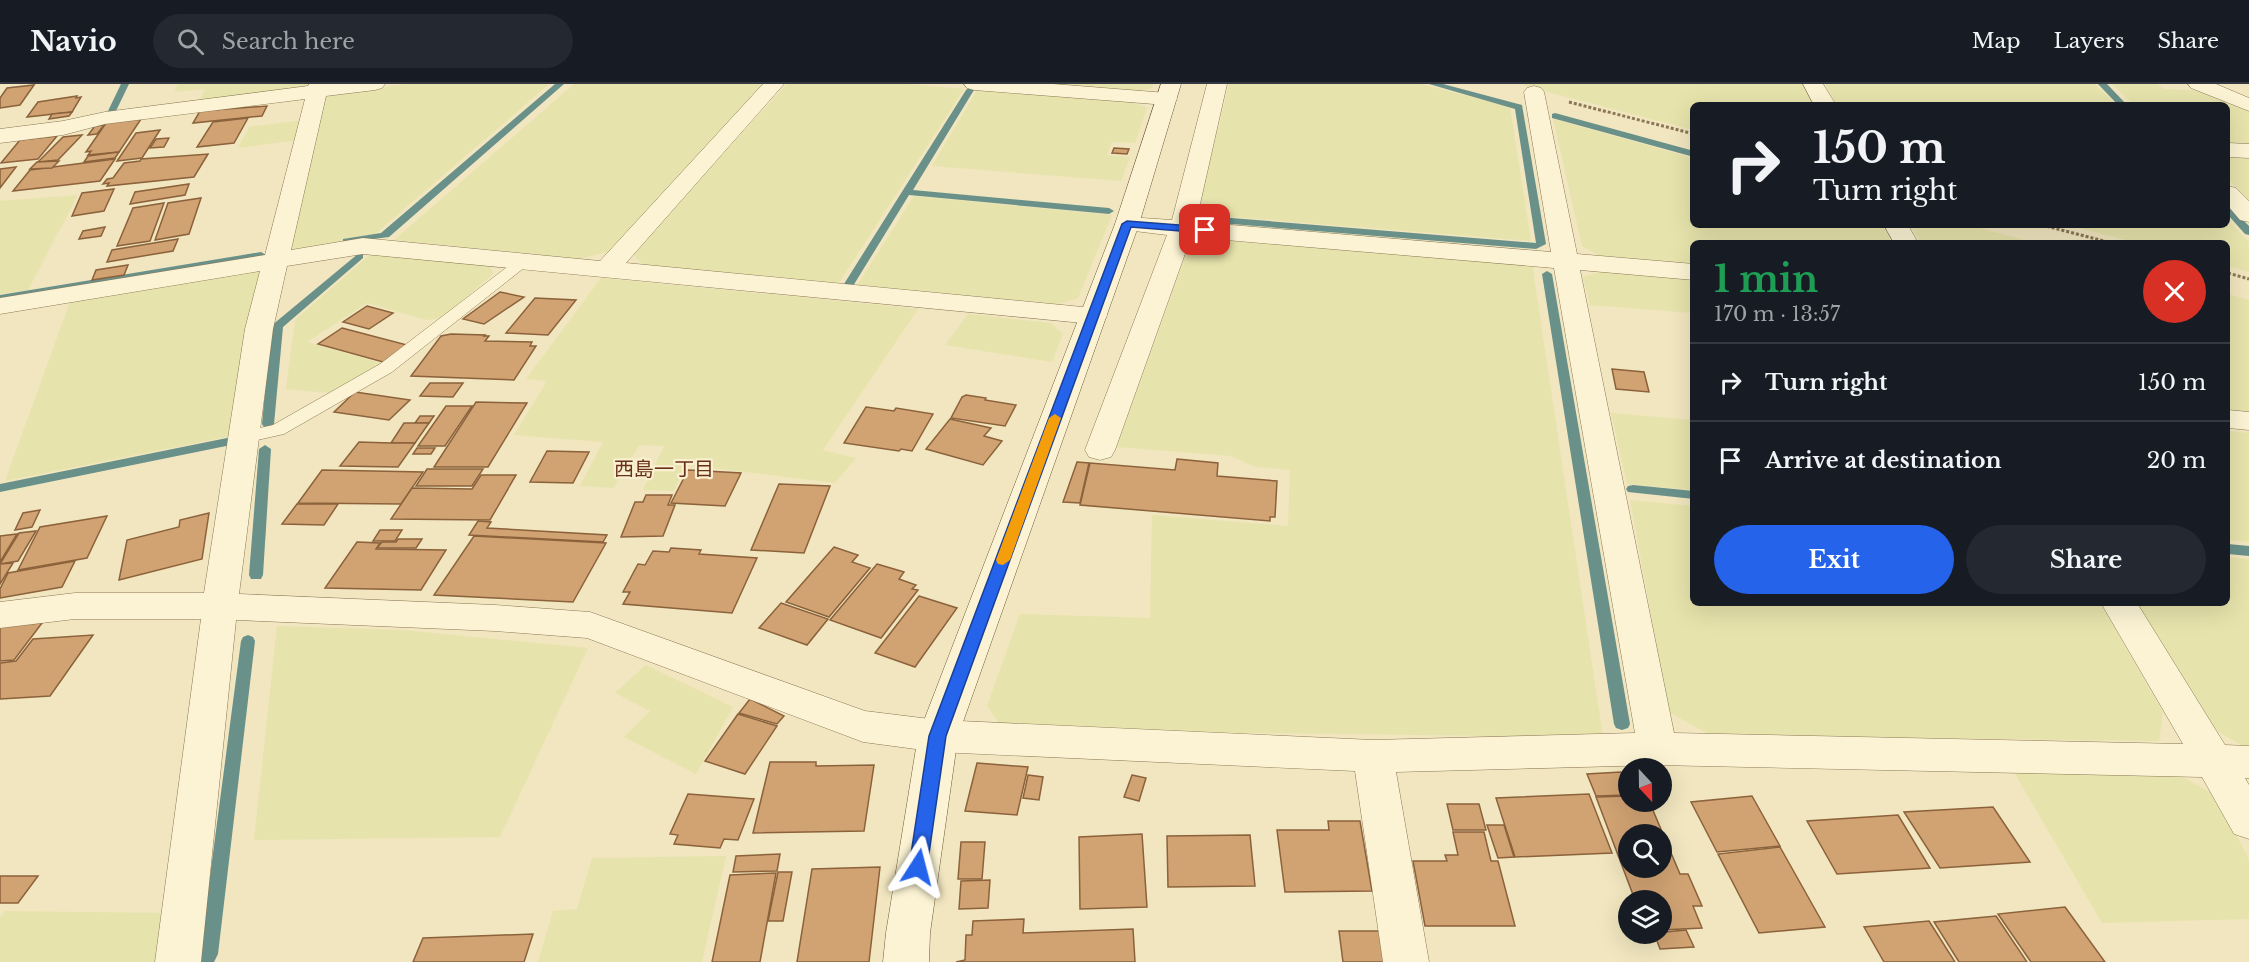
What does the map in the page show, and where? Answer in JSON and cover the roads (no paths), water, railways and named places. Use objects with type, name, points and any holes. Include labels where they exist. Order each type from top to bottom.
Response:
[{"type":"street","points":[[0,136],[63,128],[105,118],[318,88],[375,84]]},
{"type":"street","points":[[607,269],[774,84]]},
{"type":"street","points":[[906,962],[908,933],[938,736],[1127,224],[1169,91],[974,84]]},
{"type":"street","points":[[1100,450],[1182,228],[1217,84]]},
{"type":"street","points":[[1813,84],[1823,102]]},
{"type":"street","points":[[2198,84],[2249,105]]},
{"type":"street","points":[[178,962],[220,606],[259,329],[318,88]]},
{"type":"street","points":[[1534,92],[1657,749]]},
{"type":"street","points":[[2230,150],[2249,151]]},
{"type":"street","points":[[2230,195],[2249,215]]},
{"type":"street","points":[[1127,224],[1690,272]]},
{"type":"street","points":[[0,306],[363,246],[1093,316]]},
{"type":"street","points":[[2230,419],[2249,421]]},
{"type":"street","points":[[0,615],[75,606],[220,606],[495,618],[590,625],[863,726],[938,736],[1373,756],[1657,749],[2231,761]]},
{"type":"street","points":[[2121,606],[2231,761],[2249,821]]},
{"type":"street","points":[[1373,756],[1406,962]]},
{"type":"lane","points":[[244,437],[278,430],[386,368],[524,261]]},
{"type":"waterway","points":[[112,111],[125,84]]},
{"type":"waterway","points":[[384,235],[560,84]]},
{"type":"waterway","points":[[1219,220],[1536,246],[1541,244],[1519,107],[1433,84]]},
{"type":"waterway","points":[[2102,84],[2120,102]]},
{"type":"waterway","points":[[906,192],[970,90]]},
{"type":"waterway","points":[[1555,116],[1690,153]]},
{"type":"waterway","points":[[849,284],[906,192]]},
{"type":"waterway","points":[[906,192],[1109,211]]},
{"type":"waterway","points":[[2230,212],[2249,232]]},
{"type":"waterway","points":[[347,241],[384,235]]},
{"type":"waterway","points":[[0,298],[261,255]]},
{"type":"waterway","points":[[268,424],[277,326],[359,256]]},
{"type":"waterway","points":[[1547,274],[1622,724]]},
{"type":"waterway","points":[[0,488],[227,442]]},
{"type":"waterway","points":[[256,575],[265,449]]},
{"type":"waterway","points":[[1633,489],[1690,495]]},
{"type":"waterway","points":[[2230,549],[2249,551]]},
{"type":"waterway","points":[[204,962],[209,954],[248,641]]},
{"type":"district","name":"西島一丁目","points":[[664,469]]}]
